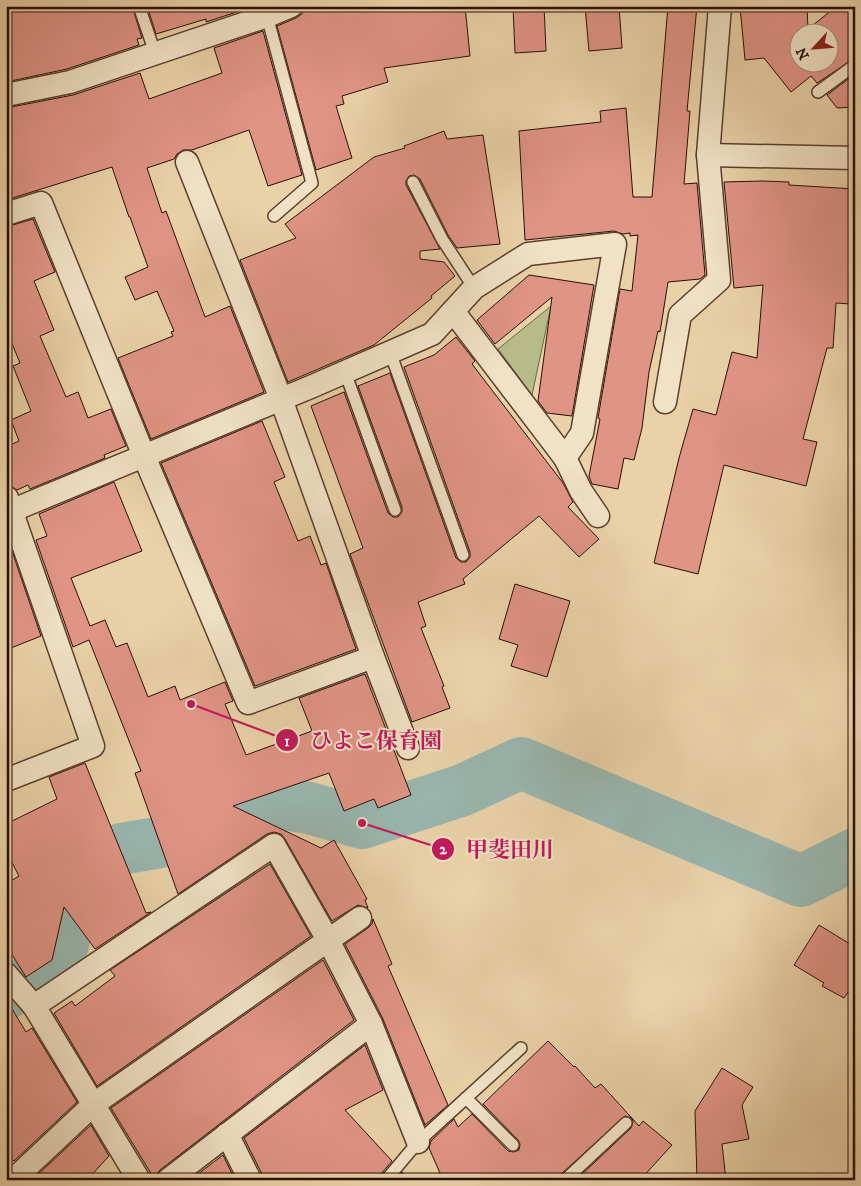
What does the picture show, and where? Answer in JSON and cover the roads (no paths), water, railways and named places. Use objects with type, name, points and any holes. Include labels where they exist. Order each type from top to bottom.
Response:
[{"type":"street","points":[[6,96],[70,82],[267,16],[290,6]]},
{"type":"street","points":[[665,402],[680,315],[719,280],[708,155],[720,6]]},
{"type":"street","points":[[708,155],[855,158]]},
{"type":"street","points":[[187,162],[281,399],[373,657],[408,748]]},
{"type":"street","points":[[7,212],[41,203],[144,456],[248,703],[373,657]]},
{"type":"street","points":[[6,780],[93,746],[8,507],[144,456],[432,334],[474,288],[528,254],[615,244],[582,433],[565,458]]},
{"type":"street","points":[[453,311],[565,458],[581,491],[598,516]]},
{"type":"street","points":[[139,1180],[94,1104],[21,991],[274,845],[328,940],[371,1024],[418,1142]]},
{"type":"street","points":[[13,1180],[94,1104],[360,918]]},
{"type":"street","points":[[168,1180],[371,1024]]},
{"type":"street","points":[[227,1134],[250,1180]]},
{"type":"lane","points":[[140,6],[155,53]]},
{"type":"lane","points":[[267,16],[312,183],[274,216]]},
{"type":"lane","points":[[818,92],[855,65]]},
{"type":"lane","points":[[413,182],[442,239],[474,288]]},
{"type":"lane","points":[[390,352],[463,555]]},
{"type":"lane","points":[[344,372],[395,510]]},
{"type":"lane","points":[[386,1180],[418,1142],[521,1048]]},
{"type":"lane","points":[[466,1098],[513,1145]]},
{"type":"lane","points":[[565,1180],[626,1123]]},
{"type":"waterway","points":[[6,994],[57,965],[78,890],[93,862],[121,849],[190,837],[224,813],[261,800],[309,808],[362,823],[463,790],[521,763],[801,881],[855,854]]},
{"type":"place","name":"ひよこ保育園","points":[[191,704]]},
{"type":"place","name":"甲斐田川","points":[[362,823]]}]
